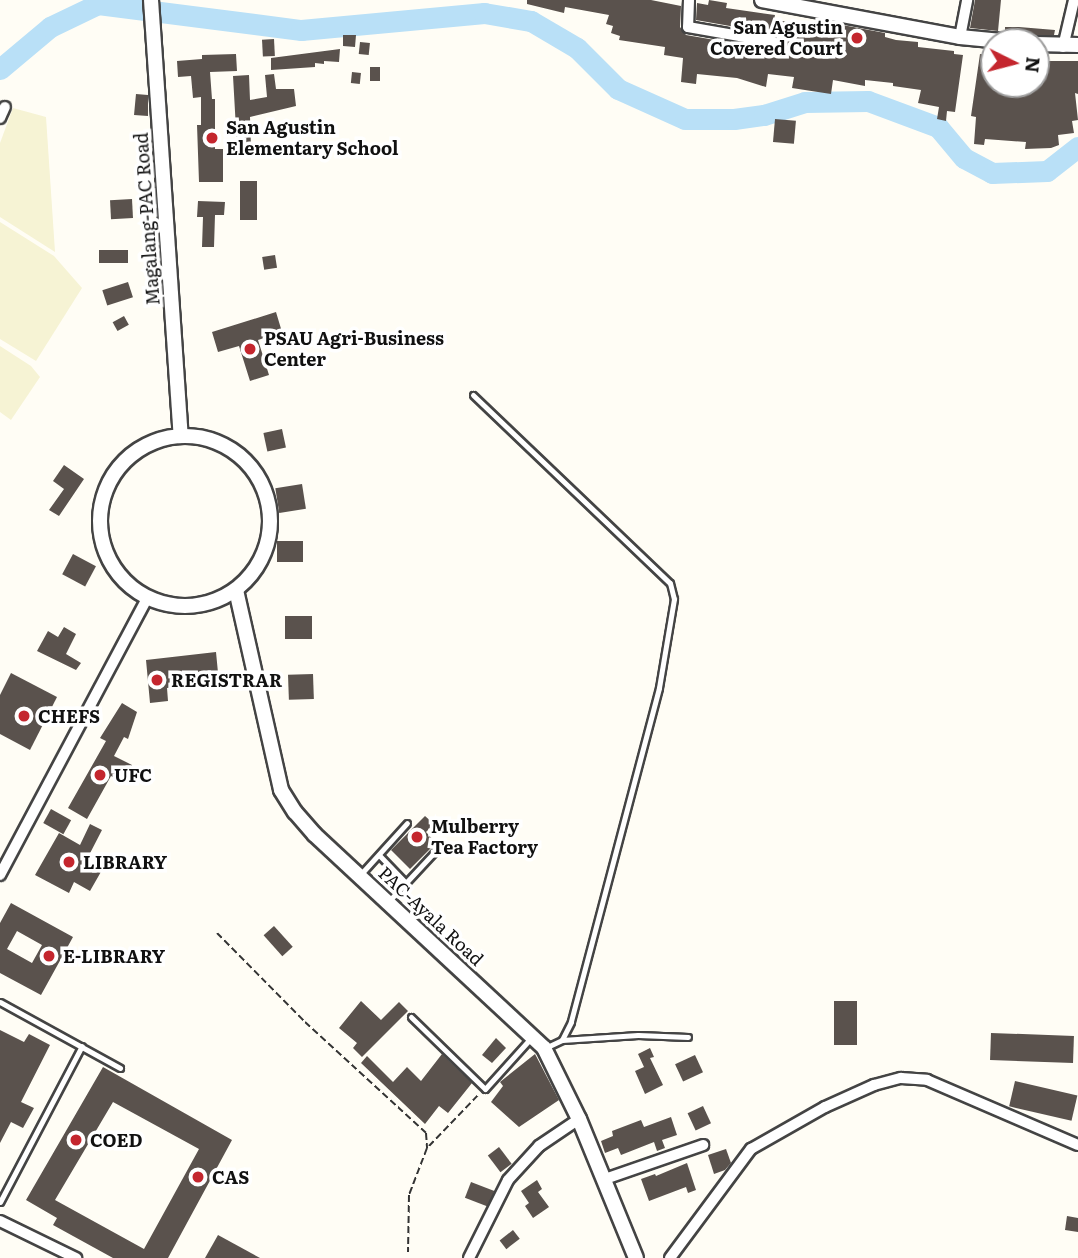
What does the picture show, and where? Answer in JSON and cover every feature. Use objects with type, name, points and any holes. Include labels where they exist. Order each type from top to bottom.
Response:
[{"type":"street","name":"Magalang-PAC Road","points":[[152,0],[181,436]]},
{"type":"street","points":[[690,0],[688,27],[774,42]]},
{"type":"street","points":[[765,0],[980,39]]},
{"type":"street","points":[[960,37],[967,0]]},
{"type":"street","points":[[1063,47],[1074,0]]},
{"type":"street","points":[[1050,46],[1078,45]]},
{"type":"street","points":[[0,118],[5,107]]},
{"type":"street","points":[[181,436],[208,439],[232,450],[253,468],[266,492],[271,519],[267,546],[255,570],[236,590],[208,604],[177,607],[147,598],[125,582],[108,559],[101,532],[102,504],[112,478],[130,456],[154,442],[181,436]]},
{"type":"street","name":"PAC-Ayala Road","points":[[236,590],[281,790],[315,835],[544,1048],[579,1119],[636,1258]]},
{"type":"street","points":[[0,875],[147,598]]},
{"type":"street","points":[[670,1258],[751,1149],[825,1107],[874,1085],[901,1078],[927,1080],[1078,1145],[1078,1139]]},
{"type":"street","points":[[469,1258],[508,1180],[539,1146],[579,1119]]},
{"type":"street","points":[[605,1179],[703,1145]]},
{"type":"street","points":[[0,1221],[76,1258]]},
{"type":"lane","points":[[472,395],[670,583],[674,599],[659,688],[628,811],[571,1022],[562,1040]]},
{"type":"lane","points":[[359,876],[407,823]]},
{"type":"lane","points":[[388,902],[441,845]]},
{"type":"lane","points":[[379,855],[405,882]]},
{"type":"lane","points":[[0,1002],[120,1068]]},
{"type":"lane","points":[[411,1017],[485,1089],[523,1044],[534,1036]]},
{"type":"lane","points":[[544,1048],[562,1040],[638,1035],[688,1037]]},
{"type":"lane","points":[[0,1202],[82,1046]]},
{"type":"path","points":[[216,933],[305,1022],[426,1133],[428,1148]]},
{"type":"path","points":[[408,1252],[409,1195],[428,1148],[485,1089]]},
{"type":"shaded area","points":[[13,108],[46,117],[55,252],[0,217],[0,143]]},
{"type":"shaded area","points":[[0,222],[54,256],[82,288],[36,361],[0,339]]},
{"type":"shaded area","points":[[0,346],[31,366],[40,377],[11,420],[0,412]]},
{"type":"building","points":[[527,0],[651,0],[681,6],[680,27],[686,35],[773,50],[780,46],[782,40],[776,34],[696,20],[697,3],[708,5],[709,0],[727,3],[726,8],[775,15],[774,20],[831,27],[832,23],[885,33],[885,37],[896,40],[918,42],[918,47],[954,51],[954,54],[963,55],[955,112],[947,111],[946,121],[937,119],[939,107],[918,103],[921,90],[893,86],[893,83],[865,80],[865,86],[833,80],[831,94],[792,88],[794,77],[768,74],[766,87],[737,78],[697,74],[696,84],[681,82],[683,58],[664,55],[665,47],[619,40],[620,36],[611,33],[613,26],[606,24],[609,15],[565,7],[564,13],[527,4]]},
{"type":"building","points":[[975,0],[1001,0],[998,28],[970,28]]},
{"type":"building","points":[[343,35],[356,35],[355,47],[343,46]]},
{"type":"building","points":[[274,39],[275,56],[263,57],[262,40]]},
{"type":"building","points":[[360,42],[370,43],[369,55],[359,54]]},
{"type":"building","points":[[340,49],[339,62],[324,61],[324,64],[315,63],[315,67],[271,70],[271,58]]},
{"type":"building","points":[[236,54],[237,71],[210,72],[212,99],[215,99],[215,149],[223,149],[223,182],[199,182],[197,125],[201,125],[201,97],[193,98],[191,76],[178,77],[177,61],[202,59],[202,55]]},
{"type":"building","points":[[980,54],[980,98],[1050,98],[1050,61],[1078,61],[1078,94],[1075,93],[1078,120],[1072,121],[1074,133],[1058,135],[1059,145],[1025,149],[1026,142],[985,139],[984,145],[974,144],[976,117],[971,116]]},
{"type":"building","points":[[370,67],[380,67],[380,81],[370,81]]},
{"type":"building","points":[[352,72],[361,73],[360,84],[351,83]]},
{"type":"building","points":[[274,74],[276,89],[294,89],[296,106],[250,117],[251,147],[237,147],[233,76],[249,75],[250,100],[267,97],[265,75]]},
{"type":"building","points":[[136,94],[148,95],[148,116],[134,115]]},
{"type":"building","points":[[775,119],[796,121],[794,144],[773,142]]},
{"type":"building","points":[[240,181],[257,181],[257,220],[240,220]]},
{"type":"building","points":[[132,199],[133,218],[111,219],[110,200]]},
{"type":"building","points":[[198,201],[225,202],[224,215],[215,215],[214,247],[202,247],[203,217],[197,217]]},
{"type":"building","points":[[99,250],[128,250],[128,263],[99,263]]},
{"type":"building","points":[[275,255],[277,268],[264,270],[262,257]]},
{"type":"building","points":[[128,282],[133,297],[107,306],[102,290]]},
{"type":"building","name":"PSAU Agri-Business Center","points":[[276,312],[282,332],[258,340],[269,375],[250,381],[239,346],[218,352],[212,332]]},
{"type":"building","points":[[124,316],[129,325],[117,331],[113,322]]},
{"type":"building","points":[[282,429],[286,448],[267,452],[263,433]]},
{"type":"building","points":[[64,465],[84,479],[59,516],[49,510],[64,489],[53,481]]},
{"type":"building","points":[[302,484],[306,509],[279,513],[275,488]]},
{"type":"building","points":[[277,541],[303,541],[303,562],[277,562]]},
{"type":"building","points":[[73,554],[96,566],[85,587],[62,574]]},
{"type":"building","points":[[285,616],[312,616],[312,639],[285,639]]},
{"type":"building","points":[[64,627],[76,634],[66,654],[81,663],[76,670],[37,651],[48,631],[58,637]]},
{"type":"building","points":[[216,652],[219,683],[167,688],[168,701],[150,703],[146,660]]},
{"type":"building","name":"CHEFS","points":[[11,673],[57,697],[30,750],[0,734],[0,695]]},
{"type":"building","points":[[313,674],[314,699],[289,700],[288,675]]},
{"type":"building","points":[[122,703],[137,712],[128,739],[124,737],[114,756],[132,765],[123,782],[111,776],[87,819],[68,808],[106,741],[100,738]]},
{"type":"building","points":[[51,809],[71,820],[63,834],[43,823]]},
{"type":"building","name":"Mulberry Tea Factory","points":[[425,816],[434,824],[426,832],[436,843],[410,869],[391,850]]},
{"type":"building","points":[[90,824],[102,830],[86,861],[102,870],[90,891],[74,882],[69,893],[35,875],[59,833],[80,845]]},
{"type":"building","name":"E-LIBRARY","points":[[11,903],[73,937],[41,995],[0,973],[0,923]],"holes":[[[17,931],[42,945],[32,963],[7,949]]]},
{"type":"building","points":[[274,926],[293,947],[282,956],[264,935]]},
{"type":"building","points":[[361,1001],[381,1020],[399,1002],[408,1011],[362,1057],[353,1048],[357,1043],[339,1028]]},
{"type":"building","points":[[834,1001],[857,1001],[857,1045],[834,1045]]},
{"type":"building","points":[[0,1030],[24,1042],[29,1034],[50,1045],[21,1102],[34,1108],[23,1128],[11,1122],[0,1143]]},
{"type":"building","points":[[991,1033],[1074,1036],[1073,1063],[990,1060]]},
{"type":"building","points":[[496,1038],[506,1048],[492,1063],[482,1055]]},
{"type":"building","points":[[650,1048],[654,1057],[650,1058],[663,1085],[645,1094],[635,1071],[644,1067],[638,1054]]},
{"type":"building","points":[[442,1054],[472,1083],[448,1113],[439,1106],[425,1124],[361,1063],[367,1056],[393,1082],[407,1067],[421,1081]]},
{"type":"building","points":[[535,1054],[559,1100],[519,1127],[491,1102],[503,1086],[500,1082]]},
{"type":"building","points":[[695,1055],[703,1072],[683,1082],[675,1064]]},
{"type":"building","name":"CAS","points":[[103,1067],[232,1140],[168,1258],[113,1258],[53,1225],[57,1218],[26,1200]],"holes":[[[113,1102],[199,1149],[144,1249],[55,1200]]]},
{"type":"building","points":[[1015,1081],[1077,1095],[1072,1121],[1009,1106]]},
{"type":"building","points":[[703,1106],[711,1123],[696,1130],[688,1113]]},
{"type":"building","points":[[671,1117],[677,1135],[662,1140],[665,1148],[657,1151],[654,1142],[621,1155],[618,1148],[605,1153],[601,1141],[613,1136],[612,1131],[641,1120],[644,1127]]},
{"type":"building","points":[[499,1147],[512,1164],[500,1172],[488,1155]]},
{"type":"building","points":[[726,1149],[731,1163],[725,1170],[714,1174],[708,1155]]},
{"type":"building","points":[[687,1163],[696,1190],[688,1193],[686,1187],[649,1201],[641,1179]]},
{"type":"building","points":[[537,1180],[542,1189],[538,1192],[549,1207],[533,1218],[525,1206],[529,1203],[521,1191]]},
{"type":"building","points":[[471,1182],[494,1191],[488,1207],[465,1198]]},
{"type":"building","points":[[1067,1216],[1078,1218],[1078,1232],[1065,1230]]},
{"type":"building","points":[[513,1230],[520,1239],[506,1249],[500,1240]]},
{"type":"building","points":[[218,1235],[260,1258],[205,1258]]},
{"type":"waterway","points":[[0,69],[50,27],[98,4],[301,30],[484,13],[531,21],[577,48],[618,89],[685,119],[734,119],[764,115],[805,102],[868,101],[938,127],[964,158],[992,173],[1047,171],[1078,147]]},
{"type":"place","name":"San Agustin Covered Court","points":[[857,38]]},
{"type":"place","name":"San Agustin Elementary School","points":[[212,138]]},
{"type":"place","name":"PSAU Agri-Business Center","points":[[250,349]]},
{"type":"place","name":"REGISTRAR","points":[[157,680]]},
{"type":"place","name":"CHEFS","points":[[24,716]]},
{"type":"place","name":"UFC","points":[[100,775]]},
{"type":"place","name":"Mulberry Tea Factory","points":[[417,837]]},
{"type":"place","name":"LIBRARY","points":[[69,862]]},
{"type":"place","name":"E-LIBRARY","points":[[49,956]]},
{"type":"place","name":"COED","points":[[76,1140]]},
{"type":"place","name":"CAS","points":[[198,1177]]}]
